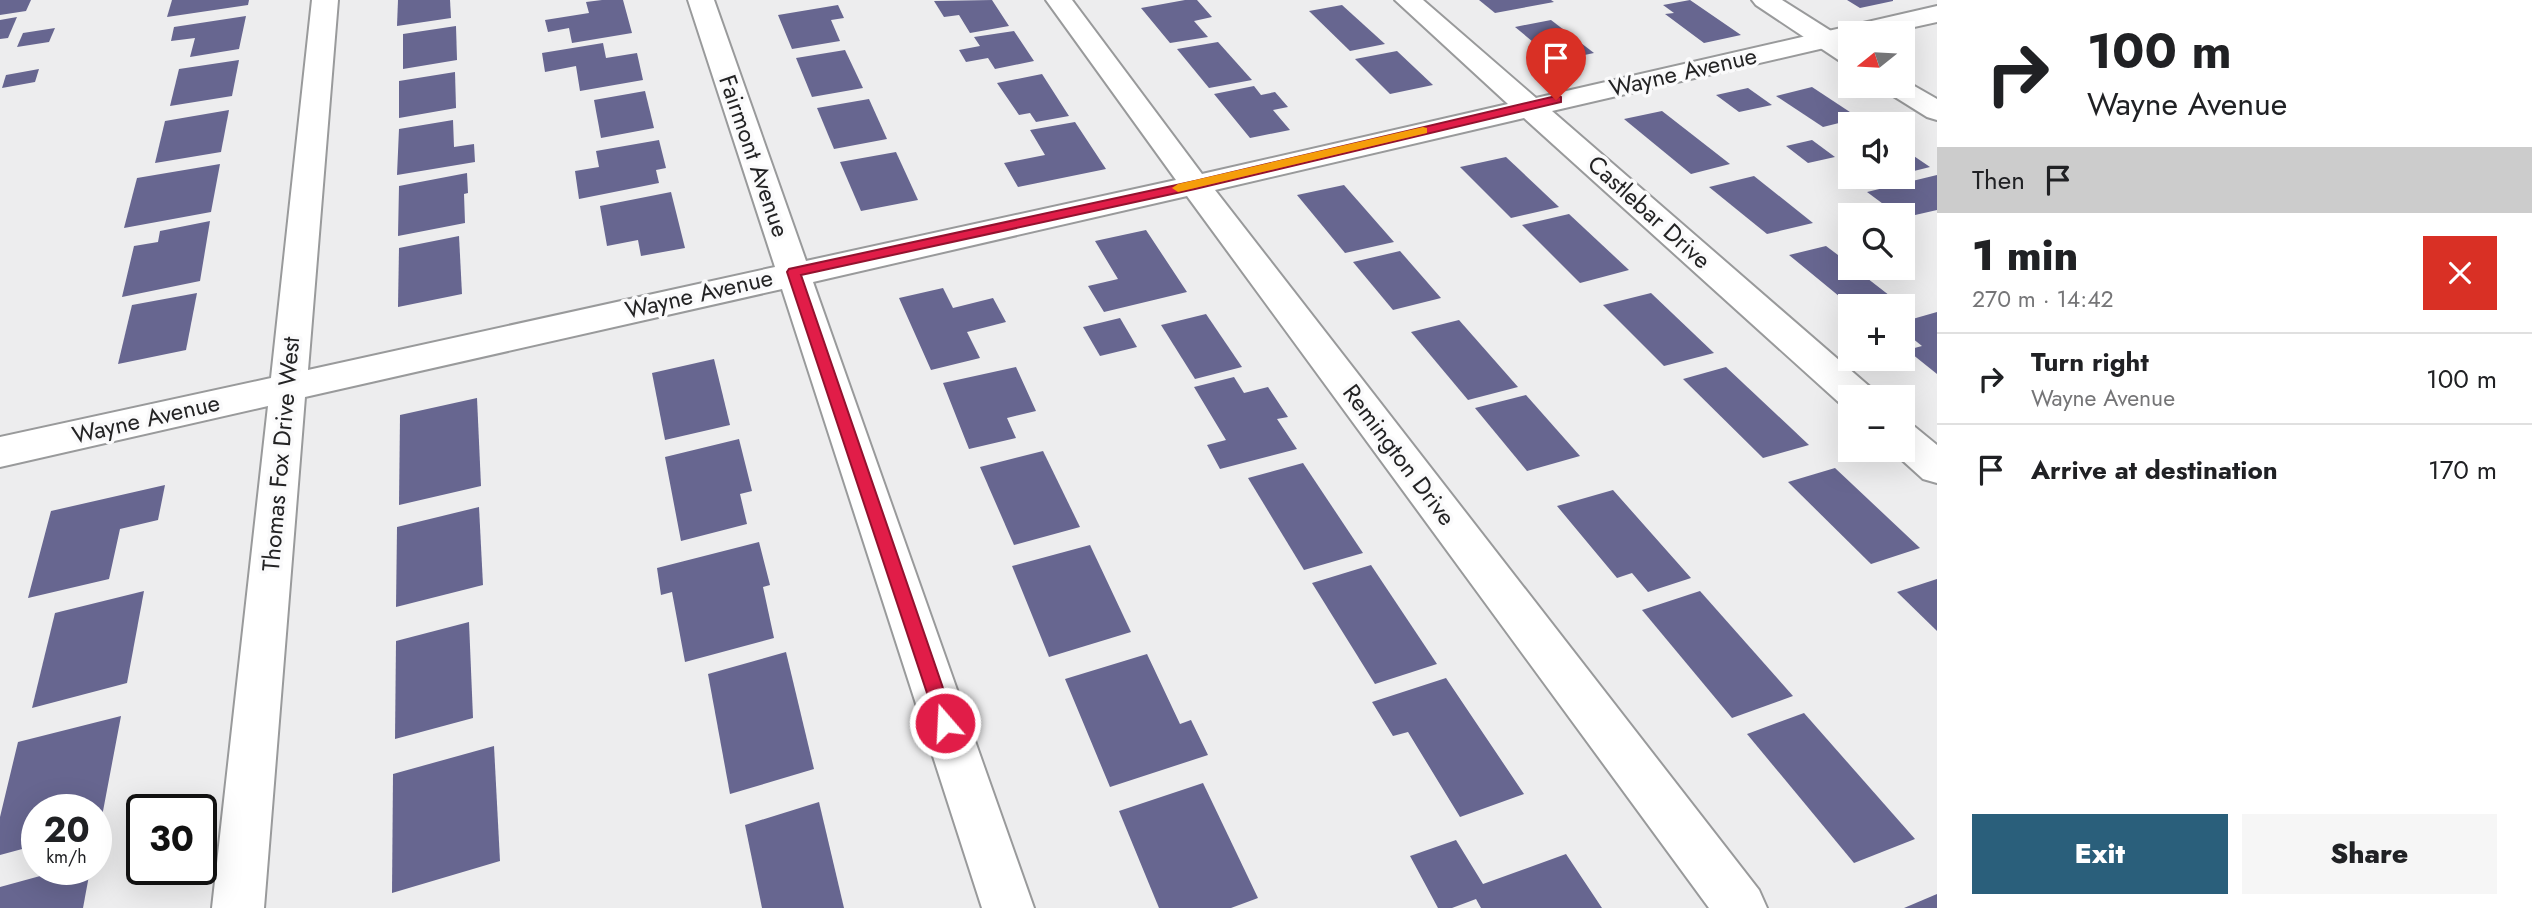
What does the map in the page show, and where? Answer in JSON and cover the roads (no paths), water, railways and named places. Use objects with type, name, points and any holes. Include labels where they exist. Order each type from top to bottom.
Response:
[{"type":"street","name":"Thomas Fox Drive West","points":[[238,908],[325,0]]},
{"type":"street","name":"Fairmont Avenue","points":[[701,0],[1008,908]]},
{"type":"street","name":"Remington Drive","points":[[1059,0],[1195,185],[1741,908]]},
{"type":"street","name":"Castlebar Drive","points":[[1408,0],[1844,385]]},
{"type":"street","points":[[1765,0],[1838,37]]},
{"type":"street","name":"Wayne Avenue","points":[[1913,21],[1937,14]]},
{"type":"street","name":"Wayne Avenue","points":[[0,452],[794,272],[1195,185],[1530,106],[1838,42]]},
{"type":"street","points":[[1915,97],[1937,111]]},
{"type":"street","points":[[1915,449],[1937,468]]}]
